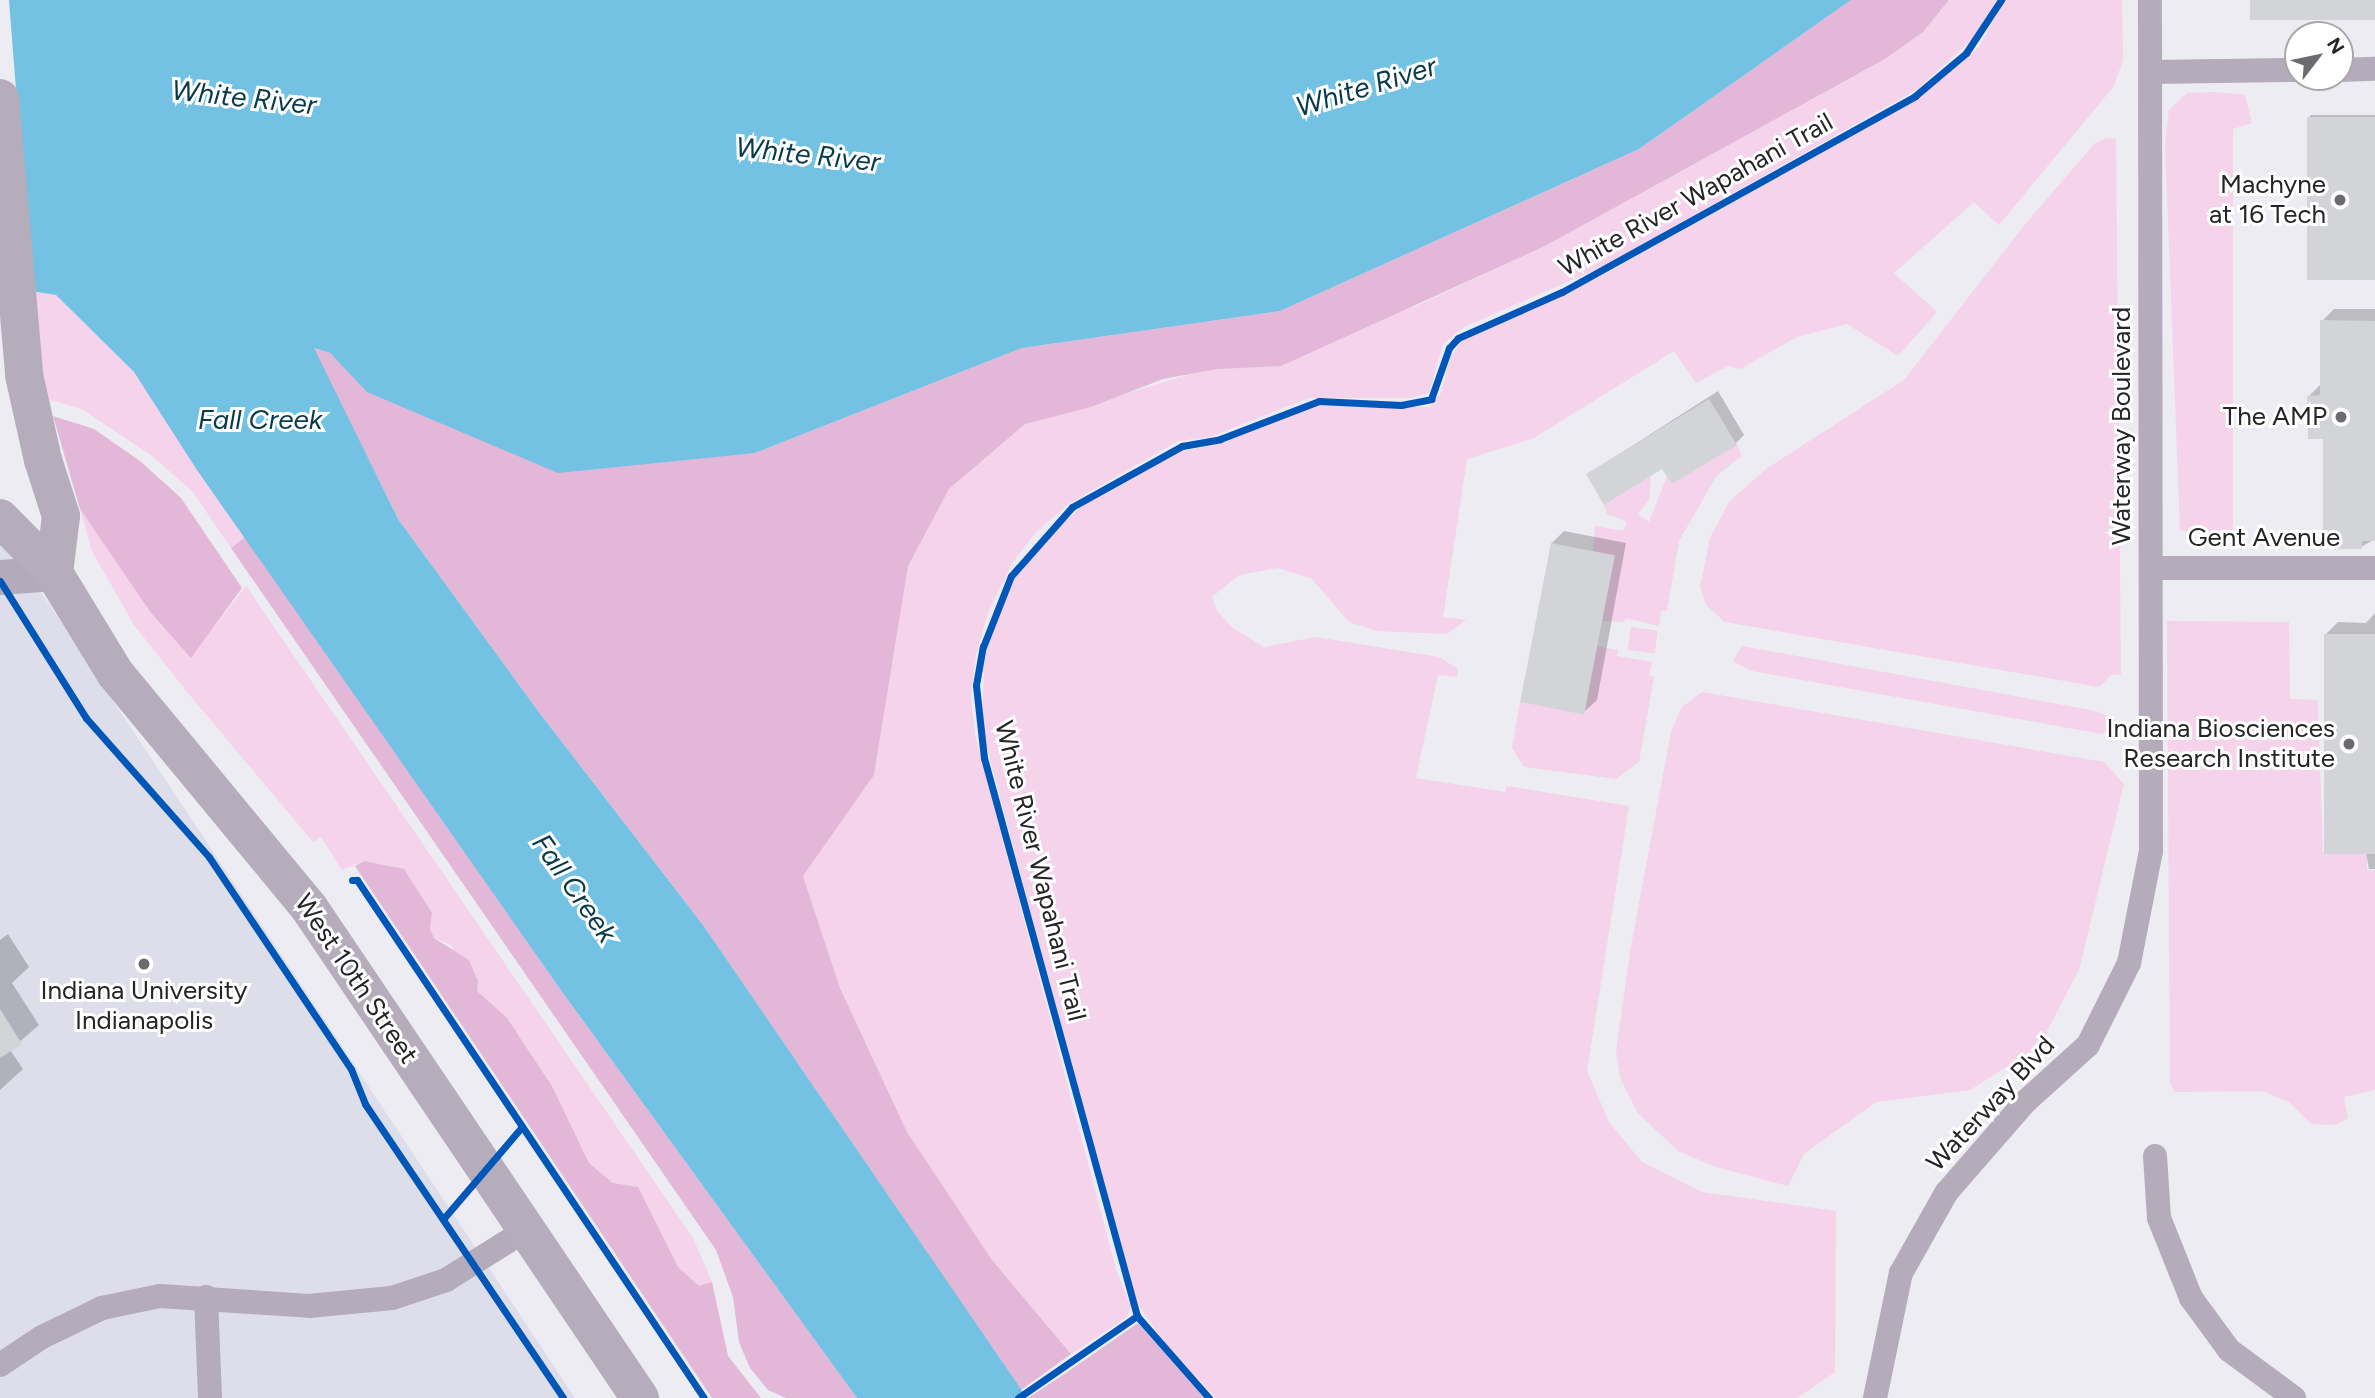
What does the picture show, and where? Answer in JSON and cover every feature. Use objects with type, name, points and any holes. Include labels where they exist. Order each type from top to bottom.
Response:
[{"type":"main road","points":[[0,98],[24,375],[40,450],[61,516],[54,573]]},
{"type":"main road","name":"West 10th Street","points":[[0,518],[54,573],[115,673],[310,909],[640,1398]]},
{"type":"street","name":"Waterway Boulevard","points":[[2150,0],[2151,851]]},
{"type":"street","points":[[2354,70],[2375,69]]},
{"type":"street","points":[[2151,72],[2284,70]]},
{"type":"street","name":"Gent Avenue","points":[[2152,568],[2375,568]]},
{"type":"street","points":[[0,578],[54,573]]},
{"type":"street","name":"Waterway Blvd","points":[[1875,1398],[1901,1273],[1946,1194],[2025,1102],[2088,1045],[2129,963],[2151,851]]},
{"type":"street","points":[[2155,1156],[2159,1218],[2176,1270],[2191,1298],[2229,1350],[2294,1398]]},
{"type":"street","points":[[0,1365],[42,1338],[102,1308],[160,1296],[206,1297],[309,1307],[392,1298],[446,1280],[526,1230]]},
{"type":"street","points":[[206,1297],[210,1398]]},
{"type":"shaded area","points":[[1851,0],[1949,0],[1923,32],[1885,59],[1545,246],[1281,366],[1217,369],[1163,379],[1091,407],[1025,424],[949,489],[908,566],[874,775],[803,876],[840,988],[907,1132],[992,1260],[1071,1354],[1021,1390],[703,925],[538,711],[398,519],[313,348],[330,353],[368,392],[755,453],[1022,348],[1280,311],[1639,149]]},
{"type":"shaded area","points":[[1949,0],[1996,0],[1976,36],[1916,90],[1604,266],[1464,327],[1443,344],[1429,393],[1409,398],[1309,398],[1210,437],[1178,441],[1067,505],[1035,533],[1013,562],[989,610],[976,654],[971,695],[975,735],[1116,1269],[1131,1307],[1126,1318],[1071,1354],[992,1260],[907,1132],[840,988],[803,876],[874,775],[908,566],[949,489],[1025,424],[1416,306],[1545,246],[1885,59],[1923,32]]},
{"type":"shaded area","points":[[2005,0],[2122,0],[2123,60],[2114,86],[1999,225],[1974,202],[1894,273],[1937,312],[1898,356],[1847,324],[1797,337],[1740,369],[1728,366],[1696,383],[1674,351],[1534,438],[1467,459],[1443,617],[1466,620],[1447,634],[1377,631],[1349,622],[1312,579],[1278,568],[1239,575],[1212,597],[1217,611],[1233,628],[1264,647],[1316,637],[1439,657],[1458,669],[1457,677],[1438,675],[1416,778],[1505,792],[1507,786],[1629,806],[1587,1071],[1609,1122],[1642,1162],[1702,1192],[1836,1211],[1835,1372],[1797,1398],[1216,1398],[1168,1347],[1134,1299],[988,752],[982,724],[984,663],[992,629],[1016,576],[1035,550],[1086,502],[1179,452],[1218,444],[1314,405],[1430,407],[1441,393],[1450,358],[1463,339],[1601,276],[1917,99],[1979,47]]},
{"type":"shaded area","points":[[2187,93],[2245,95],[2252,123],[2233,129],[2233,532],[2180,531],[2165,144],[2169,110]]},
{"type":"shaded area","points":[[2107,138],[2116,139],[2121,674],[2111,675],[2099,687],[1725,622],[1706,605],[1700,587],[1710,538],[1729,502],[1766,469],[1904,380],[2026,223],[2095,143]]},
{"type":"shaded area","points":[[31,291],[56,295],[134,372],[245,537],[231,548],[192,491],[152,456],[82,409],[44,398]]},
{"type":"shaded area","points":[[53,416],[94,429],[140,461],[181,498],[242,588],[191,658],[151,613],[80,509]]},
{"type":"shaded area","points":[[1737,445],[1742,456],[1717,475],[1679,541],[1667,611],[1661,611],[1659,626],[1626,618],[1623,622],[1602,621],[1615,555],[1593,551],[1595,526],[1623,531],[1627,522],[1607,514],[1604,505],[1651,476],[1649,500],[1638,514],[1649,522],[1667,476],[1672,484]]},
{"type":"shaded area","points":[[80,509],[151,613],[191,657],[246,586],[693,1238],[712,1282],[699,1287],[678,1267],[638,1187],[613,1183],[589,1163],[552,1086],[522,1040],[477,991],[451,945],[434,938],[430,929],[432,913],[364,861],[342,870],[321,837],[313,842],[188,693],[134,625],[92,551]]},
{"type":"shaded area","name":"Indiana University Indianapolis","points":[[0,530],[575,1398],[0,1398]]},
{"type":"shaded area","points":[[245,537],[560,989],[857,1398],[786,1398],[768,1390],[750,1368],[739,1342],[733,1297],[716,1250],[231,548]]},
{"type":"shaded area","points":[[2167,621],[2289,622],[2290,699],[2318,700],[2323,853],[2367,854],[2367,870],[2375,871],[2375,1090],[2344,1097],[2348,1118],[2336,1125],[2311,1124],[2289,1102],[2262,1091],[2175,1092],[2170,1084]]},
{"type":"shaded area","points":[[1631,627],[1658,631],[1655,654],[1628,650]]},
{"type":"shaded area","points":[[1597,646],[1618,650],[1617,656],[1652,662],[1649,676],[1654,677],[1639,762],[1616,779],[1524,767],[1512,748],[1520,702],[1585,714]]},
{"type":"shaded area","points":[[1742,646],[2096,711],[2108,716],[2110,727],[2102,734],[1752,671],[1733,661]]},
{"type":"shaded area","points":[[1702,692],[2104,762],[2124,784],[2079,970],[2039,1046],[1970,1090],[1876,1102],[1804,1154],[1788,1186],[1716,1167],[1678,1151],[1638,1113],[1620,1078],[1616,1051],[1631,946],[1671,732],[1682,707]]},
{"type":"shaded area","points":[[364,861],[404,869],[432,913],[430,929],[434,938],[469,960],[478,981],[477,991],[507,1018],[552,1086],[589,1163],[613,1183],[638,1187],[678,1267],[699,1286],[712,1282],[728,1356],[761,1398],[712,1398],[355,866]]},
{"type":"shaded area","points":[[1138,1323],[1204,1398],[1028,1398],[1066,1373]]},
{"type":"water","points":[[0,0],[1851,0],[1639,149],[1280,311],[1022,348],[755,453],[558,473],[367,392],[330,353],[314,348],[398,519],[538,711],[703,925],[1027,1398],[857,1398],[560,989],[197,470],[134,372],[56,295],[31,291]]},
{"type":"pier","points":[[0,0],[9,0],[32,295],[0,291]]},
{"type":"building","points":[[2250,0],[2375,0],[2375,20],[2250,20]]},
{"type":"building","name":"Machyne at 16 Tech","points":[[2307,117],[2375,117],[2375,280],[2307,280]]},
{"type":"building","name":"The AMP","points":[[2320,320],[2375,321],[2375,541],[2362,541],[2362,549],[2332,549],[2332,534],[2323,533],[2323,439],[2308,439],[2307,396],[2320,395]]},
{"type":"building","points":[[1709,399],[1737,445],[1672,484],[1662,469],[1604,505],[1586,474]]},
{"type":"building","points":[[1551,543],[1615,555],[1584,714],[1520,702]]},
{"type":"building","name":"Indiana Biosciences Research Institute","points":[[2324,634],[2375,634],[2375,854],[2324,854]]},
{"type":"building","points":[[0,1009],[22,1044],[0,1058]]},
{"type":"cycle path","name":"White River Wapahani Trail","points":[[1209,1398],[1137,1316],[984,758],[976,685],[983,647],[1011,576],[1072,507],[1182,446],[1220,439],[1319,401],[1401,405],[1431,399],[1449,348],[1458,338],[1562,292],[1915,96],[1966,53],[2001,0]]},
{"type":"cycle path","points":[[0,581],[86,718],[209,857],[351,1069],[365,1104],[563,1398]]},
{"type":"cycle path","points":[[352,880],[357,880],[704,1398]]},
{"type":"cycle path","points":[[444,1218],[521,1128]]},
{"type":"cycle path","points":[[1018,1398],[1137,1316]]},
{"type":"place","name":"Machyne at 16 Tech","points":[[2340,200]]},
{"type":"place","name":"The AMP","points":[[2341,417]]},
{"type":"place","name":"Indiana Biosciences Research Institute","points":[[2349,744]]},
{"type":"place","name":"Indiana University Indianapolis","points":[[144,964]]},
{"type":"water label","name":"White River","points":[[1366,86]]},
{"type":"water label","name":"White River","points":[[244,97]]},
{"type":"water label","name":"White River","points":[[808,154]]},
{"type":"water label","name":"Fall Creek","points":[[260,419]]},
{"type":"water label","name":"Fall Creek","points":[[575,888]]}]
